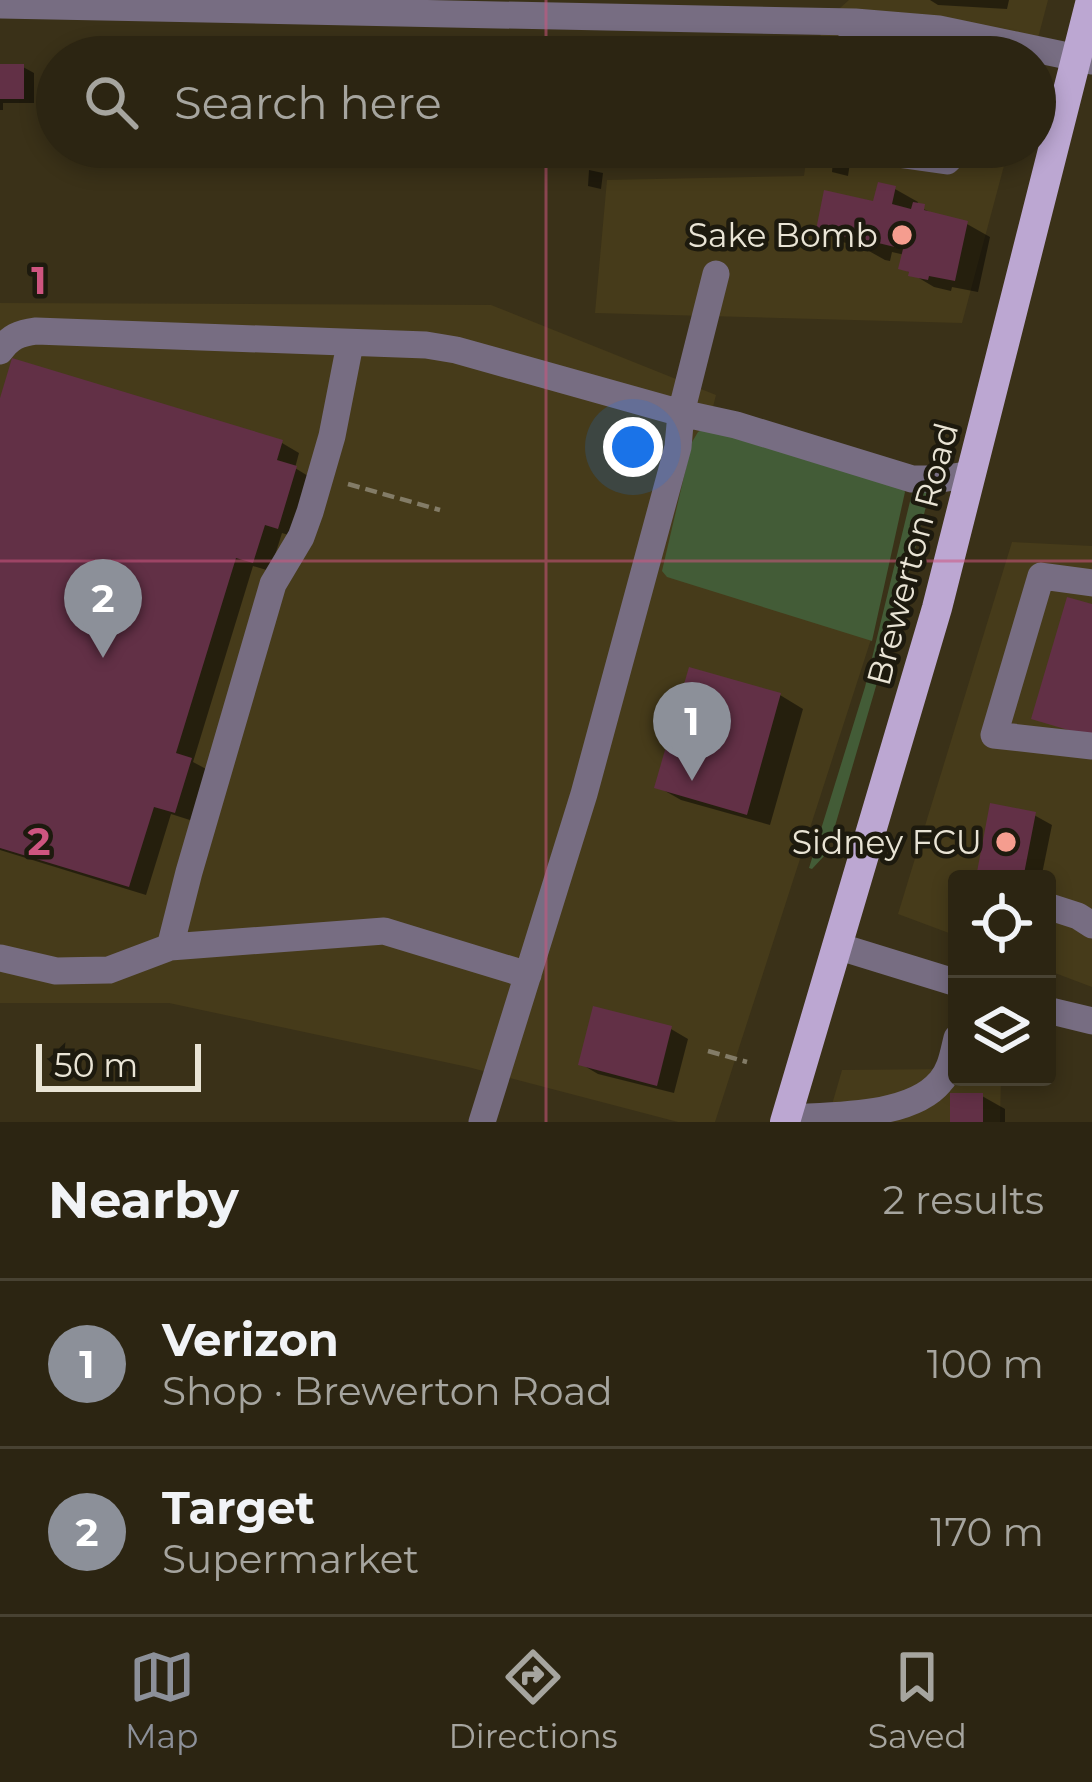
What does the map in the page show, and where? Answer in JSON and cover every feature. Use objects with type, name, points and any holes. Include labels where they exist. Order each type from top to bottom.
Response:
[{"type":"main road","name":"Brewerton Road","points":[[1056,164],[1084,60],[1090,0]]},
{"type":"main road","name":"Brewerton Road","points":[[786,1120],[938,608],[1055,168]]},
{"type":"street","points":[[0,4],[856,22],[972,36]]},
{"type":"street","points":[[853,36],[856,22]]},
{"type":"street","points":[[482,1122],[590,774],[678,447],[681,413],[716,274]]},
{"type":"street","points":[[0,351],[20,333],[36,331],[426,345],[736,425],[912,479],[972,474]]},
{"type":"street","points":[[170,947],[273,584],[302,537],[320,477],[350,344]]},
{"type":"street","points":[[1092,583],[1042,576],[994,735],[1092,746]]},
{"type":"street","points":[[1056,909],[1092,925]]},
{"type":"street","points":[[0,958],[56,971],[109,970],[170,947],[384,931],[528,976]]},
{"type":"street","points":[[837,946],[948,980]]},
{"type":"street","points":[[1056,1012],[1092,1021]]},
{"type":"street","points":[[786,1120],[878,1110],[924,1096],[948,1070]]},
{"type":"path","points":[[348,484],[440,510]]},
{"type":"path","points":[[708,1051],[747,1062]]},
{"type":"shaded area","points":[[849,0],[1048,0],[1039,36],[821,36],[822,24]]},
{"type":"shaded area","points":[[805,168],[1003,168],[962,323],[595,313],[607,180],[804,176]]},
{"type":"shaded area","points":[[0,303],[491,305],[716,395],[671,573],[874,630],[715,1122],[678,1122],[468,1067],[169,1003],[0,1003]]},
{"type":"shaded area","points":[[1012,542],[1092,546],[1092,987],[1056,973],[1056,870],[948,870],[948,933],[898,914]]},
{"type":"shaded area","points":[[948,1069],[948,1086],[1001,1086],[1000,1122],[827,1122],[842,1070]]},
{"type":"green space","points":[[705,428],[903,487],[872,641],[667,577],[662,571],[692,442]]},
{"type":"green space","points":[[913,489],[930,491],[906,584],[830,843],[812,869],[865,687]]},
{"type":"building","points":[[0,64],[24,64],[24,99],[0,99]]},
{"type":"building","name":"Sake Bomb","points":[[878,182],[896,186],[892,204],[911,209],[913,202],[925,204],[924,210],[968,221],[955,281],[908,276],[909,272],[898,269],[903,249],[870,241],[867,251],[858,248],[860,240],[816,230],[824,190],[873,201]]},
{"type":"building","points":[[12,358],[283,440],[277,460],[297,466],[278,529],[265,525],[253,563],[236,558],[176,753],[192,758],[175,813],[154,807],[129,887],[0,848],[0,398]]},
{"type":"building","points":[[1067,597],[1092,604],[1092,737],[1031,719]]},
{"type":"building","points":[[689,667],[781,693],[747,815],[654,788]]},
{"type":"building","points":[[990,803],[1036,812],[1025,870],[977,870]]},
{"type":"building","points":[[593,1006],[672,1026],[657,1086],[578,1065]]},
{"type":"building","points":[[950,1093],[983,1093],[983,1122],[950,1122]]},
{"type":"place","name":"Sake Bomb","points":[[902,235]]},
{"type":"place","name":"Target","points":[[103,658]]},
{"type":"place","name":"Verizon","points":[[692,781]]},
{"type":"place","name":"Sidney FCU","points":[[1006,842]]}]
